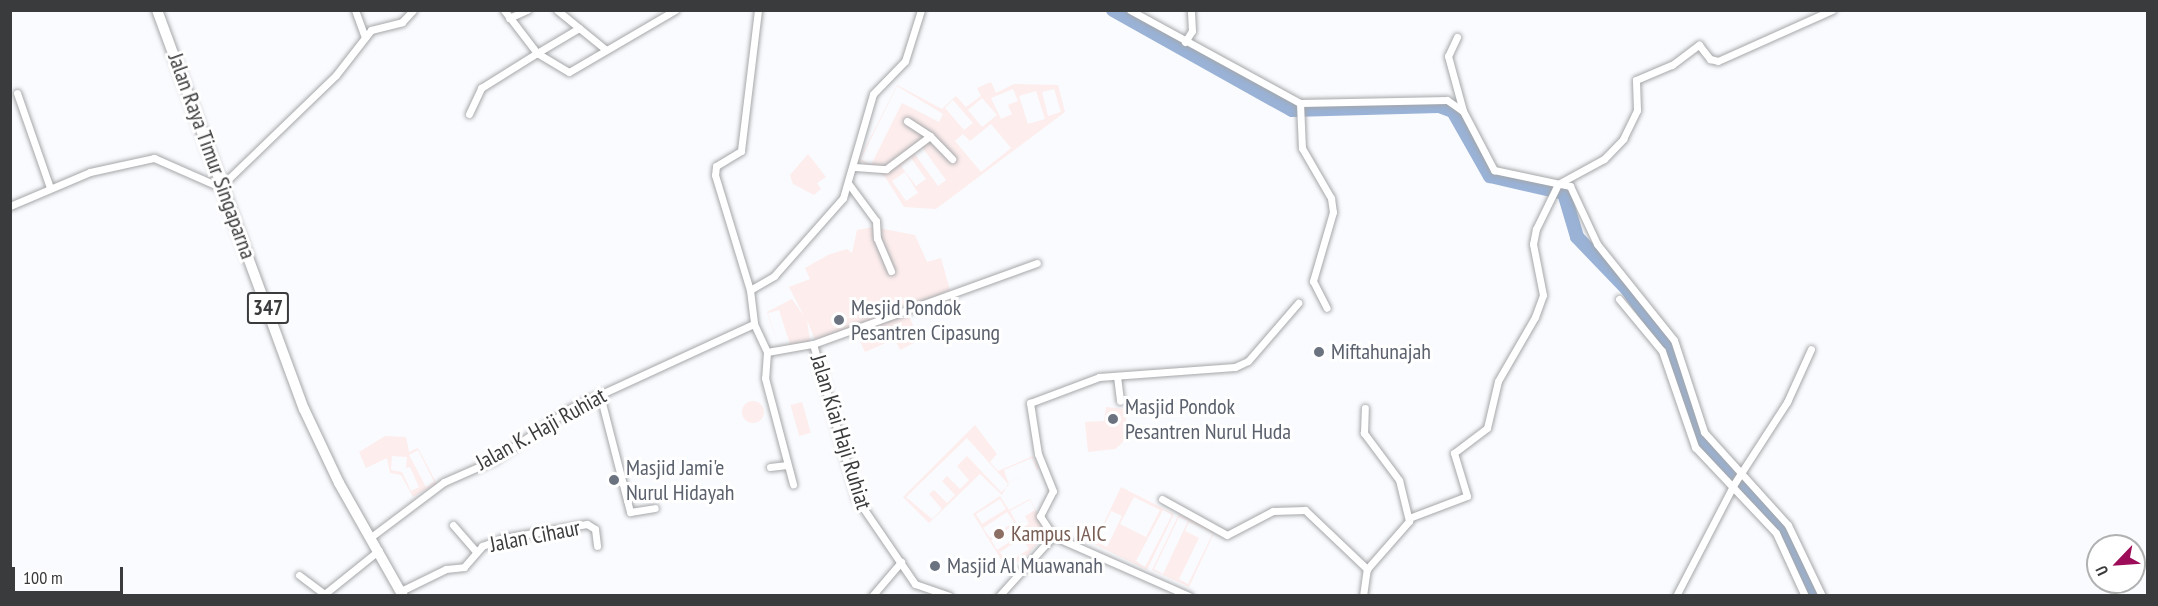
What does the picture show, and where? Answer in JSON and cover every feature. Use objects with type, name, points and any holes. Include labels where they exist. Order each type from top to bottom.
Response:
[{"type":"main road","name":"Jalan Raya Timur Singaparna","points":[[157,10],[224,184],[304,409],[402,593]]},
{"type":"street","points":[[355,10],[365,37]]},
{"type":"street","points":[[10,206],[90,172],[154,158],[212,186],[224,184],[336,75],[374,28],[402,22],[413,10]]},
{"type":"street","points":[[504,10],[537,53],[569,72],[675,10]]},
{"type":"street","points":[[509,18],[527,10]]},
{"type":"street","points":[[557,10],[605,49]]},
{"type":"street","points":[[758,10],[741,151],[716,166],[715,175],[750,290],[754,324],[767,352],[765,378],[792,484]]},
{"type":"street","points":[[750,290],[774,276],[838,204],[855,167],[873,94],[905,61],[921,10]]},
{"type":"street","points":[[1130,10],[1299,104],[1439,99],[1463,111]]},
{"type":"street","points":[[1185,42],[1192,31],[1191,10]]},
{"type":"street","points":[[1409,518],[1467,496],[1454,453],[1487,428],[1498,381],[1535,317],[1543,295],[1533,244],[1536,228],[1559,183],[1604,159],[1623,139],[1637,110],[1636,80],[1672,65],[1699,45],[1710,59],[1719,61],[1832,10]]},
{"type":"street","points":[[469,114],[481,88],[579,28]]},
{"type":"street","points":[[1457,38],[1449,56],[1463,111],[1494,170],[1559,183],[1574,191],[1597,244],[1661,320],[1677,349],[1704,432],[1723,457],[1788,525],[1822,596]]},
{"type":"street","points":[[18,93],[50,188]]},
{"type":"street","points":[[1299,104],[1298,116],[1302,148],[1331,198],[1333,212],[1313,282],[1327,308]]},
{"type":"street","points":[[907,121],[930,136],[952,159]]},
{"type":"street","points":[[855,167],[886,169],[930,136]]},
{"type":"street","points":[[848,183],[876,221],[877,238],[891,271]]},
{"type":"street","points":[[813,344],[1036,263]]},
{"type":"street","points":[[1619,299],[1662,351],[1695,447],[1776,533],[1805,596]]},
{"type":"street","points":[[1190,596],[1050,538],[1040,516],[1053,490],[1038,454],[1030,404],[1094,378],[1235,367],[1248,361],[1298,303]]},
{"type":"street","name":"Jalan K. Haji Ruhiat","points":[[371,537],[444,482],[494,460],[545,423],[754,324]]},
{"type":"street","name":"Jalan Kiai Haji Ruhiat","points":[[767,352],[813,344],[857,499],[915,584],[924,592],[949,596]]},
{"type":"street","points":[[1676,596],[1733,486],[1787,402],[1812,349]]},
{"type":"street","points":[[1117,376],[1120,401]]},
{"type":"street","points":[[600,395],[630,513],[655,508]]},
{"type":"street","points":[[1363,596],[1367,569],[1405,530],[1409,518],[1399,480],[1364,433],[1365,408]]},
{"type":"street","points":[[771,467],[787,465]]},
{"type":"street","points":[[1162,499],[1227,535],[1273,511],[1305,510],[1367,569]]},
{"type":"street","name":"Jalan Cihaur","points":[[402,593],[446,568],[464,567],[476,551],[504,538],[587,524],[595,529],[597,546]]},
{"type":"street","points":[[453,525],[476,551]]},
{"type":"street","points":[[999,596],[1050,538]]},
{"type":"street","points":[[300,575],[323,595],[379,550]]},
{"type":"street","points":[[872,596],[901,562]]},
{"type":"shaded area","points":[[991,82],[996,93],[1014,84],[1058,85],[1065,112],[936,209],[904,207],[885,177],[859,160],[897,85],[942,109],[956,96],[966,107],[981,96],[977,88]],"holes":[[[897,86],[943,114],[939,122],[902,103],[871,165],[861,159]],[[1013,89],[1018,101],[1008,105],[1012,114],[1001,119],[991,98]],[[1054,89],[1061,112],[1048,116],[1042,92]],[[1036,91],[1045,119],[1028,124],[1019,96]],[[982,98],[997,115],[982,127],[968,110]],[[953,100],[973,123],[964,130],[945,108]],[[991,124],[1011,148],[981,172],[955,141],[963,134],[970,141]],[[922,147],[946,180],[938,186],[914,153]],[[911,158],[926,179],[916,186],[901,166]],[[905,172],[918,193],[906,201],[892,181]]]},
{"type":"shaded area","points":[[808,154],[826,177],[817,183],[821,189],[814,195],[793,184],[790,175]]},
{"type":"shaded area","points":[[873,227],[915,235],[927,262],[941,258],[950,290],[906,310],[920,340],[900,350],[895,339],[865,352],[855,331],[816,342],[807,320],[810,341],[780,351],[767,312],[792,299],[804,316],[789,287],[810,279],[805,268],[828,255],[847,249],[852,253],[857,230]],"holes":[[[779,310],[790,344],[779,348],[768,313]]]},
{"type":"shaded area","points":[[753,401],[761,404],[764,412],[761,420],[753,423],[745,420],[742,412],[745,404]]},
{"type":"shaded area","points":[[802,402],[811,433],[799,436],[790,405]]},
{"type":"shaded area","points":[[1106,407],[1124,409],[1127,425],[1134,433],[1115,449],[1088,452],[1085,422],[1104,421]]},
{"type":"shaded area","points":[[975,425],[997,454],[990,462],[998,471],[1033,456],[1039,469],[1037,470],[1032,458],[1004,470],[1008,482],[1030,473],[1008,484],[967,438],[906,497],[932,519],[942,509],[929,494],[934,490],[947,503],[955,495],[942,481],[947,476],[960,489],[969,480],[957,466],[967,456],[1001,492],[1006,488],[1002,495],[980,474],[929,523],[903,497]]},
{"type":"shaded area","points":[[385,436],[406,437],[409,452],[418,448],[437,484],[413,497],[401,475],[390,473],[387,458],[366,468],[359,452]],"holes":[[[418,450],[434,482],[426,487],[409,455]],[[392,456],[407,457],[406,468],[410,467],[419,487],[411,491],[402,472],[391,470]]]},
{"type":"shaded area","points":[[1121,487],[1174,514],[1147,570],[1094,544]],"holes":[[[1134,497],[1160,510],[1146,537],[1120,524]],[[1163,510],[1172,515],[1145,567],[1136,561]],[[1111,511],[1122,516],[1107,547],[1097,542]]]},
{"type":"shaded area","name":"Kampus IAIC","points":[[1000,496],[1009,510],[1030,499],[1047,531],[1028,555],[1007,569],[973,514]],"holes":[[[1000,499],[1006,509],[982,524],[976,514]],[[1030,500],[1035,510],[1025,516],[1029,524],[1020,529],[1010,511]],[[1007,512],[1014,522],[990,538],[983,528]],[[1014,525],[1020,535],[997,550],[991,540]],[[1022,538],[1029,549],[1007,563],[1000,552]]]},
{"type":"shaded area","points":[[1179,514],[1215,531],[1189,587],[1152,570]],"holes":[[[1179,517],[1188,521],[1163,574],[1154,569]],[[1189,522],[1213,533],[1188,584],[1179,579],[1199,538],[1185,531]]]},
{"type":"waterway","points":[[1113,10],[1292,110],[1439,106],[1453,111],[1490,176],[1564,193],[1577,237],[1627,289],[1669,346],[1699,442],[1781,525],[1812,596]]},
{"type":"place","name":"Mesjid Pondok Pesantren Cipasung","points":[[839,320]]},
{"type":"place","name":"Miftahunajah","points":[[1319,352]]},
{"type":"place","name":"Masjid Pondok Pesantren Nurul Huda","points":[[1113,419]]},
{"type":"place","name":"Masjid Jami'e Nurul Hidayah","points":[[614,480]]},
{"type":"place","name":"Kampus IAIC","points":[[999,534]]},
{"type":"place","name":"Masjid Al Muawanah","points":[[935,566]]}]
